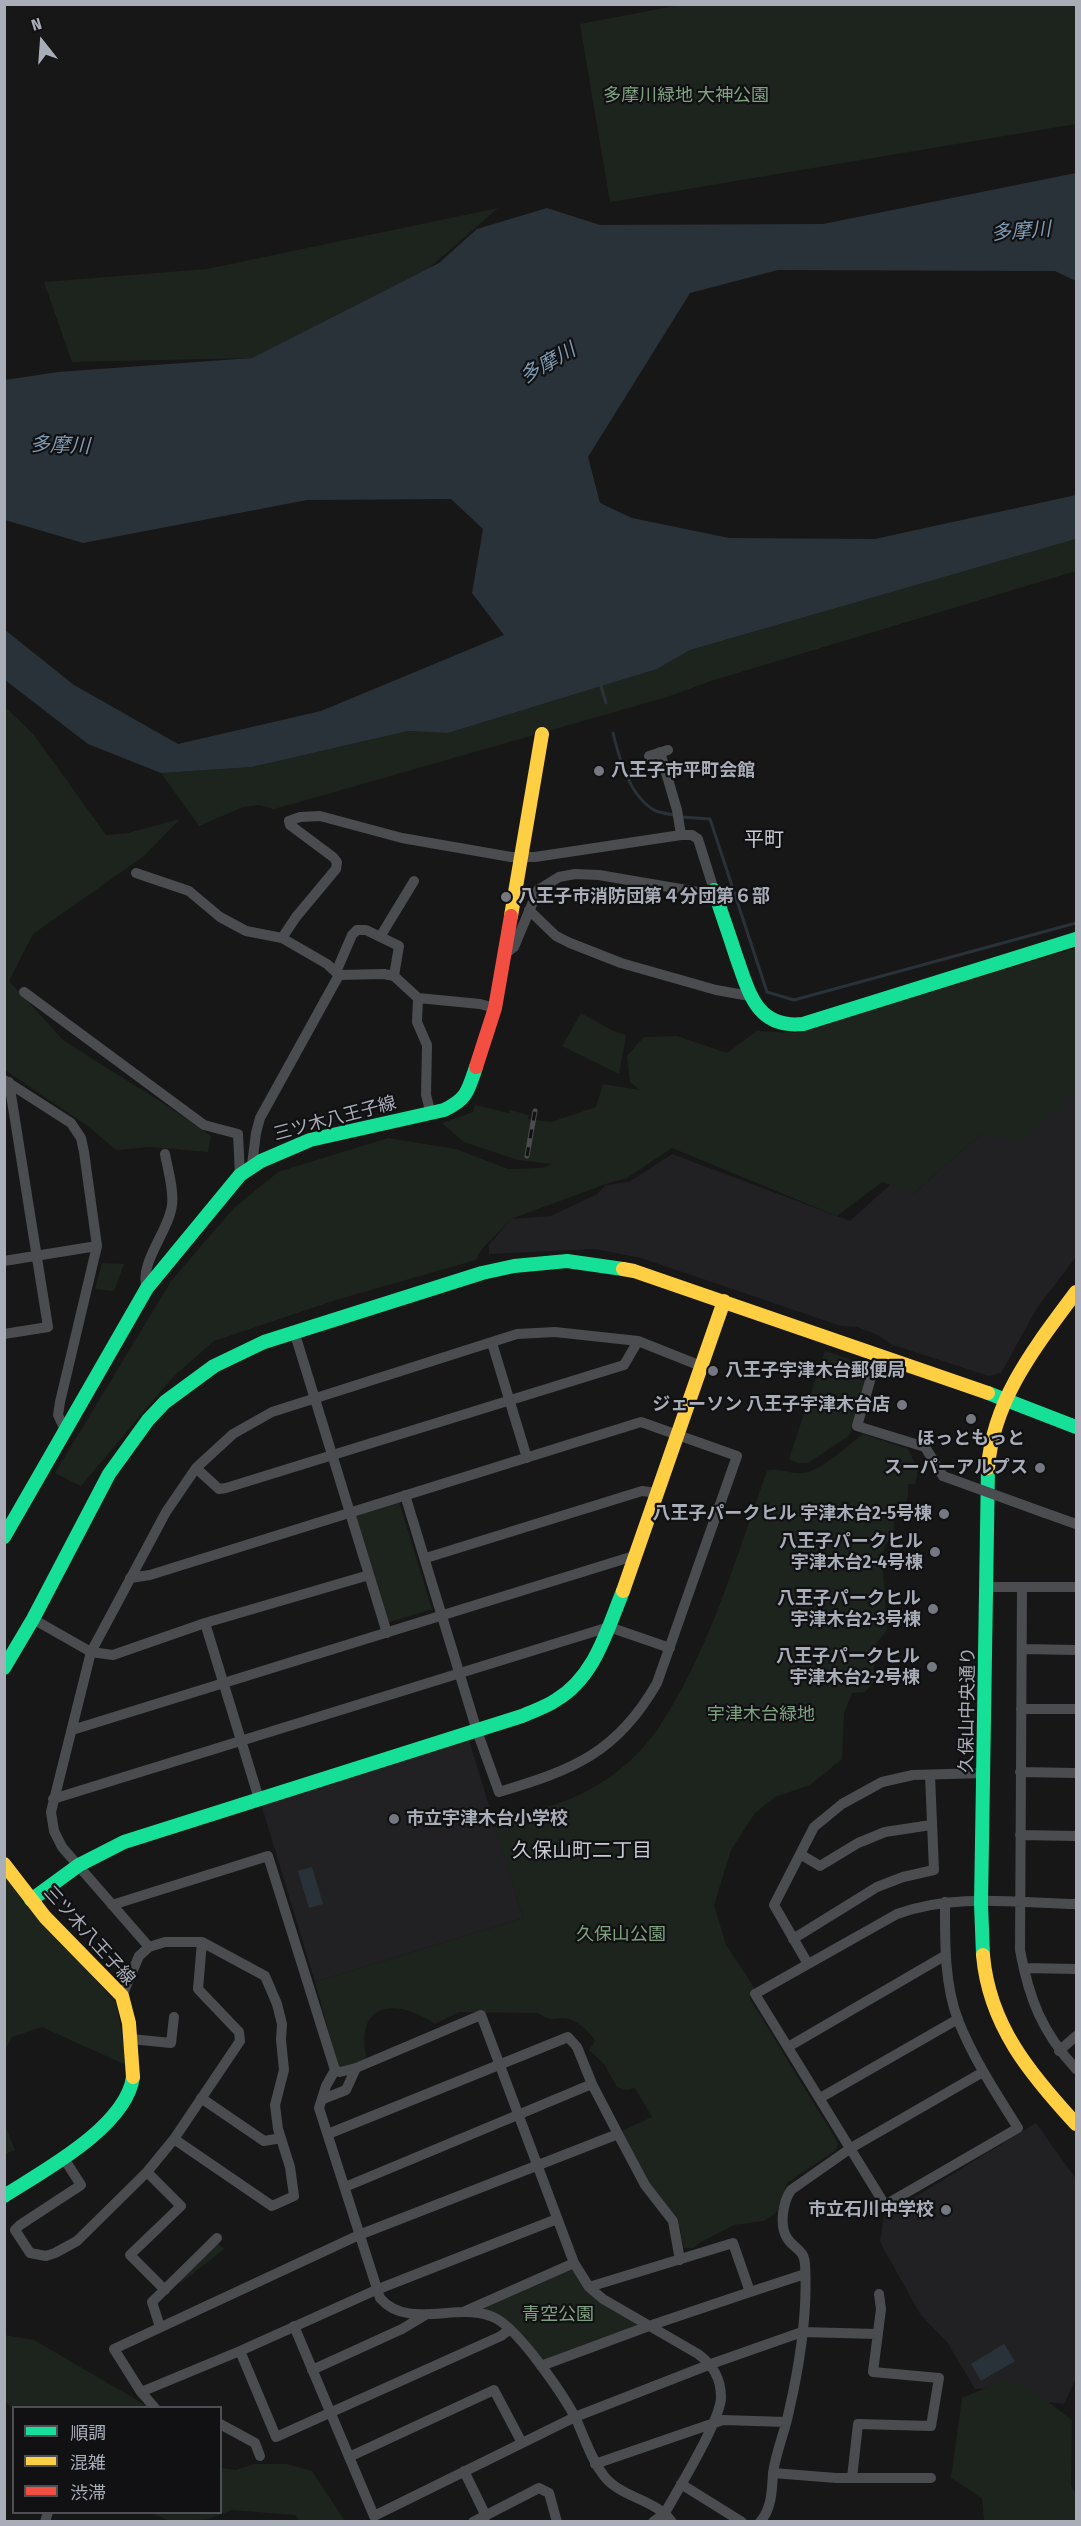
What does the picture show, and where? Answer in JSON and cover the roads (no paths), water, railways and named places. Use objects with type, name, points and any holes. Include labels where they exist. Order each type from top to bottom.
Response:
[{"type":"street","name":"三ツ木八王子線","points":[[4,1537],[147,1288],[240,1176],[252,1165],[280,1151],[334,1135],[431,1114],[458,1103],[468,1092],[495,1008],[542,734]]},
{"type":"street","points":[[649,756],[664,751],[681,831]]},
{"type":"street","points":[[282,938],[296,917],[336,869],[337,862],[294,828],[289,821],[295,818],[320,816],[402,838],[522,857],[536,857],[681,831],[692,835],[698,840],[750,996],[760,1010],[775,1021],[786,1025],[803,1024],[1077,939]]},
{"type":"street","points":[[136,873],[189,891],[220,917],[246,931],[282,938],[321,960],[337,974],[394,976],[418,998],[480,1004],[495,1008]]},
{"type":"street","points":[[506,954],[514,947],[541,887],[555,878],[566,875],[599,875],[704,893],[714,890]]},
{"type":"street","points":[[380,937],[414,880]]},
{"type":"street","points":[[529,910],[556,936],[570,943],[633,966],[716,990],[750,996]]},
{"type":"street","points":[[252,1165],[260,1118],[337,974],[352,935],[357,930],[366,930],[399,946],[394,976]]},
{"type":"street","points":[[24,992],[204,1125],[238,1134],[240,1176]]},
{"type":"street","points":[[418,998],[417,1022],[427,1045],[426,1095],[431,1114]]},
{"type":"street","points":[[7,1081],[66,1119],[78,1133],[84,1152],[98,1246],[60,1402],[58,1415],[65,1430]]},
{"type":"street","points":[[4,1334],[48,1327],[7,1081]]},
{"type":"street","points":[[147,1288],[144,1272],[166,1227],[173,1202],[165,1154]]},
{"type":"street","points":[[4,1261],[98,1246]]},
{"type":"street","points":[[4,1668],[33,1619],[109,1474],[148,1420],[165,1402],[214,1366],[252,1347],[294,1331],[482,1273],[514,1266],[545,1263],[586,1263],[634,1270],[978,1388],[1005,1401],[1077,1427]]},
{"type":"street","name":"久保山中央通り","points":[[1077,1292],[1041,1339],[1017,1377],[995,1426],[989,1456],[986,1527],[982,1903],[983,1955],[991,2000],[1003,2030],[1024,2067],[1077,2124]]},
{"type":"street","points":[[31,1900],[79,1865],[106,1850],[150,1832],[477,1731],[540,1710],[557,1700],[595,1660],[609,1627],[659,1493],[676,1434],[724,1301]]},
{"type":"street","points":[[294,1331],[387,1633]]},
{"type":"street","points":[[149,1947],[62,1847],[54,1831],[51,1818],[53,1799],[91,1652],[173,1500],[196,1468],[232,1434],[272,1412],[517,1334],[555,1332],[638,1341],[701,1366]]},
{"type":"street","points":[[196,1468],[219,1489],[624,1365],[638,1341]]},
{"type":"street","points":[[492,1343],[527,1458]]},
{"type":"street","points":[[874,1367],[857,1426],[925,1448],[943,1476],[1077,1524]]},
{"type":"street","points":[[130,1578],[150,1575],[641,1422],[737,1456],[670,1648],[657,1683],[648,1699],[618,1735],[579,1763],[546,1778],[499,1792],[477,1731],[444,1616],[405,1496]]},
{"type":"street","points":[[426,1558],[642,1491],[659,1493]]},
{"type":"street","points":[[72,1730],[637,1555]]},
{"type":"street","points":[[33,1619],[91,1652],[113,1655],[205,1623],[369,1575]]},
{"type":"street","points":[[987,1587],[1077,1587]]},
{"type":"street","points":[[1022,1587],[1020,1950],[1035,2008],[1059,2050],[1077,2069]]},
{"type":"street","points":[[205,1623],[259,1799]]},
{"type":"street","points":[[53,1799],[609,1627],[670,1648]]},
{"type":"street","points":[[1022,1649],[1077,1650]]},
{"type":"street","points":[[1021,1708],[1077,1709]]},
{"type":"street","points":[[1020,1772],[1077,1773]]},
{"type":"street","points":[[808,1964],[774,1905],[814,1827],[842,1804],[882,1782],[913,1775],[985,1773]]},
{"type":"street","points":[[793,1939],[877,1887],[934,1869],[930,1775]]},
{"type":"street","points":[[800,1854],[820,1866],[858,1843],[885,1832],[931,1825]]},
{"type":"street","points":[[1020,1835],[1077,1836]]},
{"type":"street","points":[[112,1905],[268,1856],[335,2070],[326,2086],[320,2108],[376,2290],[386,2305],[407,2314],[485,2313],[510,2329],[541,2366],[575,2417],[595,2464],[609,2482],[668,2517]]},
{"type":"street","name":"三ツ木八王子線","points":[[4,1864],[31,1900],[122,1996],[128,2010],[133,2074],[132,2085],[126,2097],[95,2131],[63,2157],[4,2196]]},
{"type":"street","points":[[945,1902],[946,1954],[958,2019],[983,2072],[1018,2128],[885,2205],[755,1994],[897,1914],[916,1907],[945,1902],[1077,1905]]},
{"type":"street","points":[[122,1996],[139,1956],[149,1947],[165,1942],[202,1942],[265,1976],[277,2004],[282,2024],[280,2040],[284,2070],[275,2105],[281,2138],[290,2167],[294,2196],[272,2206],[174,2139]]},
{"type":"street","points":[[63,2157],[81,2186],[15,2230],[30,2253],[46,2256],[77,2241],[147,2172],[174,2139],[240,2041],[239,2032],[198,1989],[202,1942]]},
{"type":"street","points":[[788,2048],[946,1954]]},
{"type":"street","points":[[1024,1968],[1077,1969]]},
{"type":"street","points":[[335,2070],[340,2072],[356,2068],[482,2015],[574,2263],[589,2288],[603,2299],[698,2354],[711,2364],[720,2385],[720,2404],[713,2423],[681,2484],[668,2517]]},
{"type":"street","points":[[131,2039],[171,2043],[174,2017]]},
{"type":"street","points":[[820,2098],[958,2019]]},
{"type":"street","points":[[1059,2050],[1077,2036]]},
{"type":"street","points":[[328,2134],[568,2037],[577,2047],[592,2084],[645,2185],[673,2221],[680,2260]]},
{"type":"street","points":[[323,2099],[346,2090],[356,2068]]},
{"type":"street","points":[[760,2522],[772,2495],[776,2451],[786,2422],[801,2348],[805,2260],[801,2250],[787,2238],[783,2221],[785,2200],[791,2190],[851,2148],[983,2072]]},
{"type":"street","points":[[345,2187],[592,2084]]},
{"type":"street","points":[[201,2098],[264,2141],[281,2138]]},
{"type":"street","points":[[153,2406],[141,2392],[114,2349],[359,2235],[618,2134]]},
{"type":"street","points":[[147,2172],[181,2206],[129,2255],[165,2290]]},
{"type":"street","points":[[141,2392],[240,2351],[376,2290],[557,2218]]},
{"type":"street","points":[[160,2327],[152,2302],[217,2238]]},
{"type":"street","points":[[589,2288],[733,2243],[750,2292]]},
{"type":"street","points":[[462,2312],[574,2263]]},
{"type":"street","points":[[541,2366],[649,2326],[805,2274]]},
{"type":"street","points":[[852,2478],[858,2424],[931,2426],[939,2378],[873,2372],[881,2309],[879,2294]]},
{"type":"street","points":[[312,2370],[402,2329],[427,2314]]},
{"type":"street","points":[[294,2326],[375,2519],[464,2471],[575,2417],[711,2364],[802,2332],[877,2334]]},
{"type":"street","points":[[240,2351],[276,2437],[501,2336],[510,2329]]},
{"type":"street","points":[[349,2457],[494,2390],[522,2443]]},
{"type":"street","points":[[595,2464],[723,2420],[786,2422]]},
{"type":"street","points":[[222,2425],[255,2443],[260,2456]]},
{"type":"street","points":[[464,2471],[486,2516]]},
{"type":"street","points":[[773,2473],[852,2478],[931,2478]]},
{"type":"street","points":[[681,2484],[742,2522]]},
{"type":"street","points":[[473,2522],[540,2488],[549,2493],[557,2522]]},
{"type":"street","points":[[653,2522],[668,2517]]},
{"type":"water","name":"多摩川","points":[[1076,173],[1076,281],[1055,271],[778,270],[690,293],[588,457],[600,503],[632,518],[729,538],[875,539],[1076,495],[1076,539],[690,650],[657,669],[448,733],[408,731],[252,767],[161,773],[88,744],[5,680],[5,630],[74,685],[178,744],[321,711],[504,635],[472,593],[483,529],[451,499],[307,500],[83,543],[5,520],[5,380],[58,372],[252,358],[439,263],[477,229],[547,208],[600,225],[823,224]]},
{"type":"water","points":[[312,1867],[323,1904],[309,1908],[298,1871]]},
{"type":"water","points":[[1004,2344],[1015,2361],[981,2381],[971,2364]]},
{"type":"waterway","points":[[601,686],[606,703]]},
{"type":"waterway","points":[[613,733],[627,777],[639,797],[656,811],[674,815]]},
{"type":"waterway","points":[[681,817],[710,819],[767,992],[794,1000],[1076,923]]},
{"type":"railway","points":[[527,1156],[535,1111]]},
{"type":"place","name":"八王子市平町会館","points":[[599,771]]},
{"type":"place","name":"八王子市消防団第４分団第６部","points":[[506,897]]},
{"type":"place","name":"八王子宇津木台郵便局","points":[[713,1371]]},
{"type":"place","name":"ジェーソン 八王子宇津木台店","points":[[902,1405]]},
{"type":"place","name":"ほっともっと","points":[[971,1419]]},
{"type":"place","name":"スーパーアルプス","points":[[1040,1468]]},
{"type":"place","name":"八王子パークヒル 宇津木台2-5号棟","points":[[944,1514]]},
{"type":"place","name":"八王子パークヒル 宇津木台2-4号棟","points":[[935,1552]]},
{"type":"place","name":"八王子パークヒル 宇津木台2-3号棟","points":[[933,1609]]},
{"type":"place","name":"八王子パークヒル 宇津木台2-2号棟","points":[[932,1667]]},
{"type":"place","name":"市立宇津木台小学校","points":[[394,1819]]},
{"type":"place","name":"市立石川中学校","points":[[946,2210]]},
{"type":"district","name":"平町","points":[[764,840]]},
{"type":"district","name":"久保山町二丁目","points":[[582,1851]]},
{"type":"park label","name":"多摩川緑地 大神公園","points":[[686,96]]},
{"type":"park label","name":"宇津木台緑地","points":[[761,1715]]},
{"type":"park label","name":"久保山公園","points":[[621,1935]]},
{"type":"park label","name":"青空公園","points":[[558,2315]]}]
